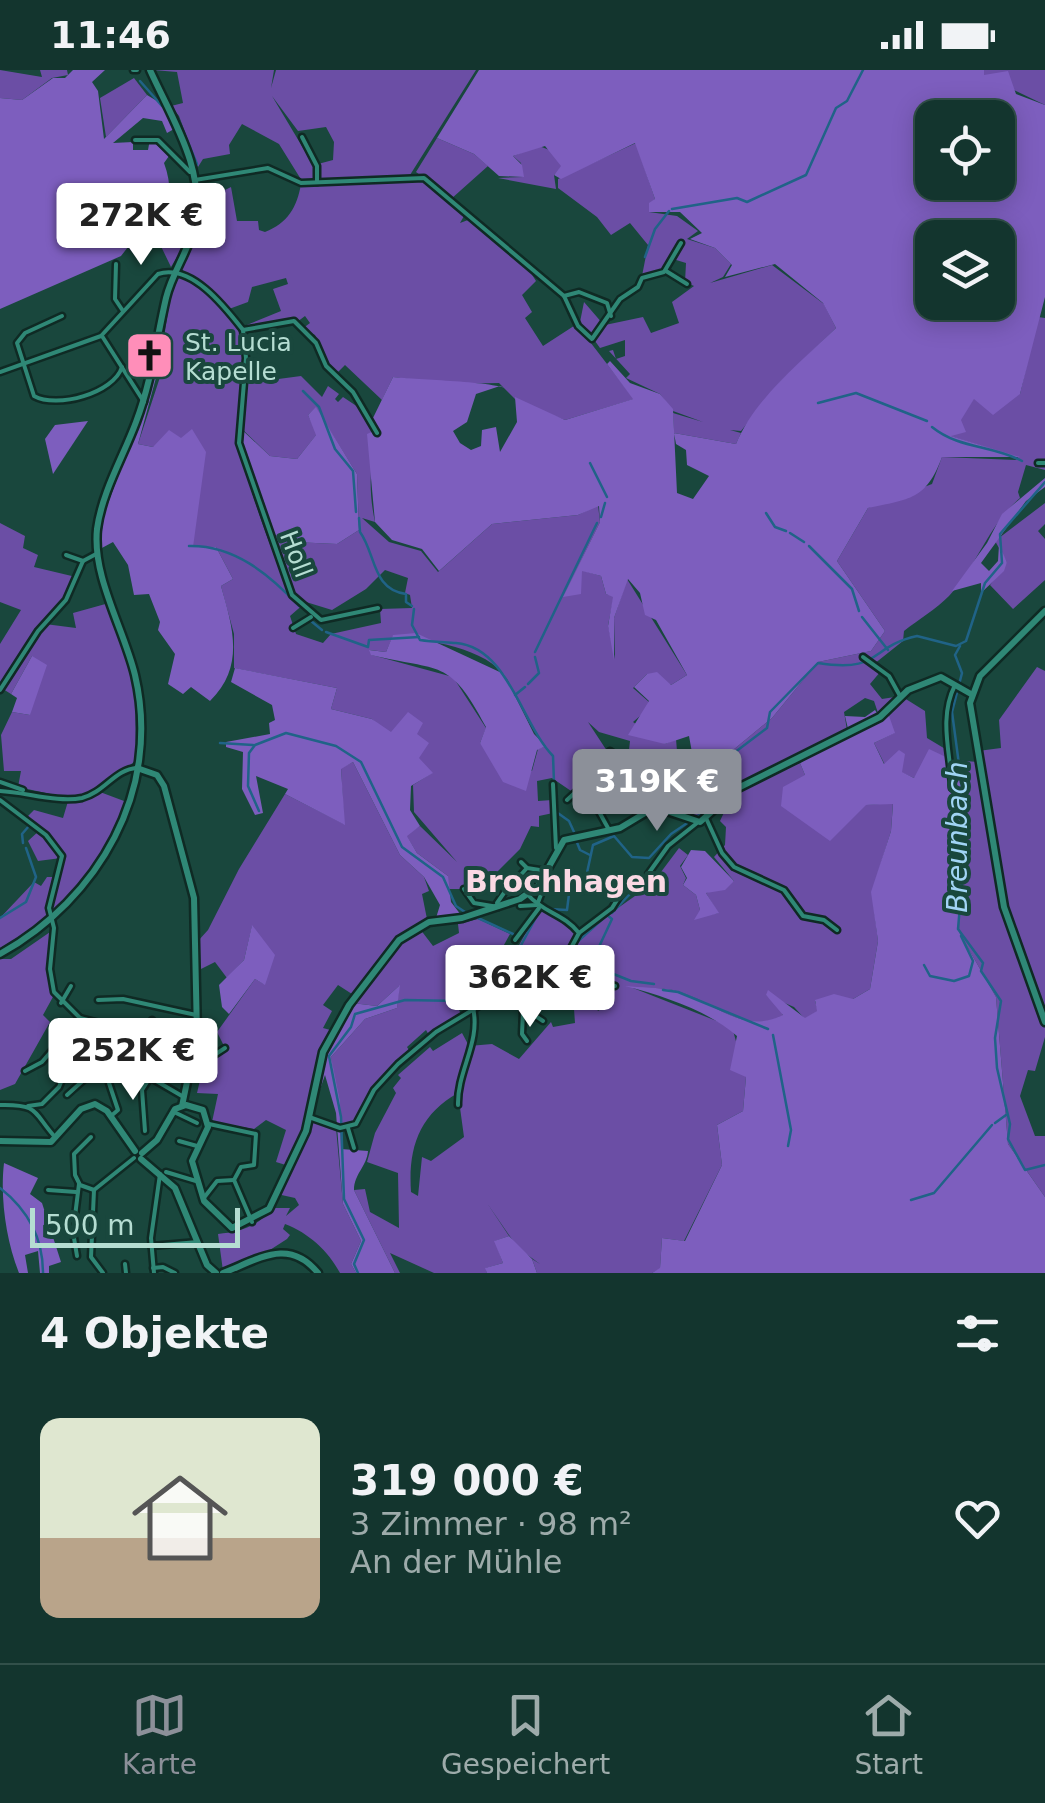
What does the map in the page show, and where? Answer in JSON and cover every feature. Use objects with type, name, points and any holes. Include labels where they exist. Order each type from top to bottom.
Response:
[{"type":"main road","points":[[0,954],[51,921],[108,853],[125,815],[137,768],[140,726],[135,676],[98,553],[101,511],[144,402],[175,272],[194,226],[195,176],[150,70]]},
{"type":"main road","points":[[1045,610],[980,676],[971,694],[970,714],[1004,907],[1042,1000],[1045,1022]]},
{"type":"main road","points":[[138,1155],[157,1140],[173,1111],[182,1106],[203,1110],[209,1124],[192,1161],[203,1199],[230,1228],[252,1222],[269,1209],[299,1149],[324,1052],[349,1005],[398,940],[429,922],[528,895],[546,875],[556,848],[567,839],[626,825],[648,809],[662,808],[693,822],[706,818],[725,798],[847,730],[880,717],[900,696],[937,677],[971,694]]},
{"type":"main road","points":[[137,768],[157,775],[164,786],[192,886],[196,1046],[182,1106]]},
{"type":"main road","points":[[0,1140],[44,1144],[57,1139],[90,1104],[100,1105],[138,1155],[163,1173],[175,1188],[198,1242],[219,1273],[281,1251],[302,1256],[318,1273]]},
{"type":"street","points":[[302,137],[316,166],[317,182]]},
{"type":"street","points":[[134,140],[158,140],[195,176],[268,168],[301,183],[417,176],[564,296],[578,326],[592,339],[620,299],[638,287],[642,278],[665,271],[681,243]]},
{"type":"street","points":[[116,264],[115,299],[124,311]]},
{"type":"street","points":[[665,271],[687,284]]},
{"type":"street","points":[[0,372],[101,336],[158,274],[175,272],[199,284],[243,330],[294,322],[316,344],[326,366],[353,392],[376,433]]},
{"type":"street","points":[[564,296],[588,294],[607,303],[611,316]]},
{"type":"street","points":[[62,316],[21,336],[16,349],[34,396],[50,401],[98,391],[116,378],[122,367]]},
{"type":"street","name":"Holl","points":[[243,330],[246,358],[239,443],[292,595],[311,616]]},
{"type":"street","points":[[101,336],[132,376],[144,402]]},
{"type":"street","points":[[1038,462],[1045,463]]},
{"type":"street","points":[[0,690],[38,631],[66,600],[83,561],[98,553]]},
{"type":"street","points":[[66,555],[83,561]]},
{"type":"street","points":[[292,628],[311,616],[321,620],[378,608]]},
{"type":"street","points":[[867,660],[889,676],[900,696]]},
{"type":"street","points":[[952,788],[946,752],[948,707],[957,687]]},
{"type":"street","points":[[567,800],[610,751],[620,757],[648,809]]},
{"type":"street","points":[[635,788],[648,775],[683,762]]},
{"type":"street","points":[[0,790],[80,798],[101,792],[120,772],[137,768]]},
{"type":"street","points":[[0,782],[27,792]]},
{"type":"street","points":[[553,784],[556,848]]},
{"type":"street","points":[[576,792],[597,808],[608,830]]},
{"type":"street","points":[[0,800],[46,835],[62,856],[49,908],[54,928],[51,980],[62,1003],[80,1018],[119,1028],[150,1079],[182,1096]]},
{"type":"street","points":[[706,818],[734,867],[784,890],[804,916],[824,920],[837,930]]},
{"type":"street","points":[[648,874],[668,846],[693,822]]},
{"type":"street","points":[[516,940],[539,908],[546,875],[521,862]]},
{"type":"street","points":[[516,878],[527,868]]},
{"type":"street","points":[[464,889],[474,903],[497,906],[506,890]]},
{"type":"street","points":[[572,976],[571,948],[579,933],[612,908],[622,892]]},
{"type":"street","points":[[528,895],[539,908]]},
{"type":"street","points":[[520,906],[563,917],[579,933]]},
{"type":"street","points":[[572,976],[614,986]]},
{"type":"street","points":[[309,1117],[344,1128],[358,1123],[374,1090],[394,1068],[473,1008],[509,990],[524,996],[556,989],[572,976]]},
{"type":"street","points":[[62,1003],[71,986]]},
{"type":"street","points":[[532,1013],[535,993]]},
{"type":"street","points":[[524,996],[522,1034],[526,1042]]},
{"type":"street","points":[[98,1000],[123,999],[196,1015]]},
{"type":"street","points":[[458,1104],[458,1082],[476,1031],[473,1008]]},
{"type":"street","points":[[523,1012],[543,1021]]},
{"type":"street","points":[[25,1070],[42,1062],[80,1018]]},
{"type":"street","points":[[152,1020],[176,1041],[196,1046]]},
{"type":"street","points":[[0,1104],[42,1104],[59,1087],[68,1066],[106,1025]]},
{"type":"street","points":[[131,1048],[147,1046],[169,1062]]},
{"type":"street","points":[[193,1061],[205,1061],[225,1048]]},
{"type":"street","points":[[68,1095],[86,1077],[121,1060],[138,1065]]},
{"type":"street","points":[[145,1131],[142,1090],[150,1079]]},
{"type":"street","points":[[109,1083],[118,1110],[111,1116]]},
{"type":"street","points":[[28,1106],[44,1117],[57,1139]]},
{"type":"street","points":[[173,1111],[197,1123]]},
{"type":"street","points":[[209,1124],[256,1134],[254,1166],[241,1167],[234,1180]]},
{"type":"street","points":[[344,1128],[354,1148]]},
{"type":"street","points":[[77,1256],[73,1232],[79,1184],[74,1154],[91,1137]]},
{"type":"street","points":[[179,1140],[197,1146]]},
{"type":"street","points":[[103,1273],[91,1256],[94,1190],[138,1155]]},
{"type":"street","points":[[174,1273],[163,1266],[153,1270],[150,1246],[163,1173],[196,1181]]},
{"type":"street","points":[[203,1199],[217,1180],[234,1180]]},
{"type":"street","points":[[234,1180],[252,1222]]},
{"type":"street","points":[[79,1184],[94,1190]]},
{"type":"street","points":[[48,1190],[76,1192]]},
{"type":"street","points":[[150,1246],[198,1242]]},
{"type":"street","points":[[125,1264],[126,1273]]},
{"type":"shaded area","points":[[0,70],[42,77],[40,70],[67,70],[68,75],[52,78],[22,100],[0,98]]},
{"type":"shaded area","points":[[73,70],[105,70],[92,82],[98,91],[104,139],[147,95],[162,104],[174,129],[167,133],[162,121],[143,118],[113,143],[133,142],[133,150],[148,150],[150,139],[169,156],[164,163],[170,191],[164,229],[161,237],[156,236],[144,248],[147,253],[139,260],[128,247],[121,256],[0,309],[0,98],[22,100],[53,78],[65,78]]},
{"type":"shaded area","points":[[153,70],[274,70],[271,88],[276,70],[476,70],[410,175],[403,177],[318,181],[318,164],[333,160],[334,142],[326,127],[298,131],[272,96],[315,168],[314,181],[302,181],[279,144],[242,124],[229,145],[230,154],[203,159],[198,167],[179,116],[171,106],[183,103],[177,72]]},
{"type":"shaded area","points":[[479,70],[984,70],[984,75],[1008,71],[1016,94],[1045,105],[1045,297],[1020,394],[993,415],[974,399],[961,420],[966,432],[951,436],[1020,457],[942,457],[923,490],[868,508],[837,561],[885,631],[871,651],[818,662],[772,718],[710,769],[693,758],[689,736],[665,744],[628,735],[649,701],[634,687],[647,674],[657,672],[671,685],[687,675],[656,620],[645,615],[640,593],[628,579],[614,618],[614,660],[608,626],[613,597],[606,594],[601,576],[582,571],[581,594],[563,597],[600,522],[599,506],[578,515],[492,524],[439,571],[422,549],[392,540],[375,522],[367,434],[376,430],[372,420],[393,377],[499,386],[476,394],[467,422],[453,431],[460,443],[471,450],[481,446],[482,430],[496,427],[500,452],[517,422],[515,397],[565,420],[633,399],[607,364],[610,361],[630,383],[660,394],[673,409],[674,433],[736,444],[767,396],[836,328],[823,303],[775,264],[725,277],[732,265],[715,248],[690,239],[702,233],[680,212],[649,212],[649,203],[655,199],[635,143],[561,179],[554,175],[561,166],[545,146],[513,156],[522,165],[524,177],[499,176],[474,154],[437,138]],"holes":[[[674,434],[676,444],[686,450],[687,465],[709,476],[693,499],[677,493]]]},
{"type":"shaded area","points":[[984,70],[1045,70],[1045,105],[983,75]]},
{"type":"shaded area","points":[[134,78],[147,95],[106,137],[100,98]]},
{"type":"shaded area","points":[[437,138],[474,154],[488,166],[451,199],[438,191],[464,216],[460,223],[468,220],[529,270],[536,281],[522,295],[532,312],[525,318],[543,346],[580,322],[584,302],[603,324],[589,336],[577,325],[634,399],[565,420],[519,403],[499,383],[448,384],[393,377],[382,400],[345,365],[336,374],[327,365],[315,335],[302,329],[310,323],[305,316],[297,322],[242,327],[281,311],[273,289],[288,284],[286,278],[252,287],[248,302],[229,309],[180,272],[202,218],[214,217],[221,192],[231,187],[237,221],[258,221],[259,230],[265,232],[290,213],[301,184],[427,180],[416,172]]},
{"type":"shaded area","points":[[636,143],[655,199],[649,212],[677,216],[698,231],[687,239],[715,248],[731,264],[723,277],[710,283],[772,265],[824,304],[836,328],[780,382],[741,431],[730,430],[741,433],[736,444],[674,433],[673,413],[703,422],[673,411],[660,394],[626,378],[630,374],[616,359],[625,356],[625,340],[600,348],[595,341],[605,325],[643,317],[651,333],[679,323],[672,302],[694,286],[685,282],[686,263],[673,259],[663,270],[642,276],[648,245],[630,223],[611,235],[597,217],[558,188],[558,179]]},
{"type":"shaded area","points":[[539,146],[552,151],[562,166],[554,175],[556,189],[498,178],[523,177],[521,163],[513,156]]},
{"type":"shaded area","points":[[194,203],[187,240],[171,267],[156,236],[161,237],[169,219],[169,205]]},
{"type":"shaded area","points":[[179,275],[206,290],[232,313],[244,340],[243,384],[301,376],[322,397],[328,386],[339,394],[335,399],[338,402],[343,397],[364,411],[377,430],[371,476],[375,522],[362,518],[389,542],[421,551],[438,572],[492,524],[578,515],[598,505],[600,522],[564,596],[581,570],[601,576],[606,594],[614,596],[608,625],[615,659],[614,618],[627,579],[687,675],[671,685],[647,674],[633,688],[649,702],[646,711],[633,722],[665,744],[676,739],[678,763],[693,758],[710,769],[772,718],[818,662],[871,651],[885,631],[837,561],[868,508],[932,484],[942,457],[1016,460],[1018,457],[950,436],[974,398],[1020,394],[1038,317],[1045,318],[1045,470],[1026,465],[1018,492],[1020,498],[1000,520],[959,584],[944,601],[904,631],[903,641],[874,664],[881,671],[870,684],[882,699],[901,696],[925,711],[927,738],[947,750],[948,759],[914,778],[885,765],[874,743],[894,733],[880,719],[874,701],[865,698],[844,712],[847,730],[761,779],[800,763],[805,775],[866,805],[893,803],[891,831],[872,892],[878,941],[870,989],[853,999],[815,1001],[818,1011],[805,1019],[794,1007],[766,995],[781,1007],[783,1016],[753,1022],[673,990],[633,988],[732,1027],[746,1077],[743,1111],[717,1125],[722,1165],[684,1241],[662,1238],[660,1269],[652,1273],[537,1273],[532,1259],[540,1264],[518,1248],[487,1203],[509,1236],[495,1241],[503,1263],[486,1268],[487,1273],[434,1273],[390,1253],[400,1273],[395,1273],[354,1190],[365,1189],[370,1212],[399,1228],[398,1173],[367,1162],[375,1133],[396,1093],[393,1088],[401,1078],[398,1075],[430,1047],[433,1051],[462,1033],[469,1046],[492,1044],[519,1059],[551,1022],[553,1027],[575,1023],[574,1009],[594,1004],[598,1011],[615,1000],[588,953],[572,949],[581,934],[652,884],[679,848],[688,855],[680,866],[686,878],[683,885],[696,895],[700,910],[709,915],[718,913],[706,893],[734,881],[714,857],[725,845],[726,827],[720,821],[727,806],[721,802],[700,820],[674,810],[676,799],[685,800],[686,773],[677,775],[673,764],[651,772],[648,762],[629,750],[630,741],[599,732],[588,722],[607,751],[592,776],[574,793],[552,778],[537,781],[538,801],[552,800],[553,813],[539,816],[539,827],[531,826],[520,849],[470,899],[465,889],[448,889],[448,876],[417,853],[406,835],[420,826],[457,862],[414,812],[413,785],[432,773],[372,719],[331,709],[337,688],[234,668],[234,634],[221,586],[233,579],[216,547],[193,547],[181,438],[153,447],[138,444],[164,365],[160,363],[170,299]],"holes":[[[242,396],[241,428],[270,456],[297,459],[317,434],[308,415],[316,408],[357,474],[359,530],[337,544],[272,541],[299,605],[271,548],[252,493],[238,431]],[[385,570],[408,578],[405,593],[410,595],[412,608],[380,609],[381,623],[331,634],[323,643],[296,634],[290,616],[306,602],[332,610],[366,589]],[[393,636],[422,640],[471,652],[498,668],[546,746],[538,749],[532,771],[480,743],[486,728],[453,677],[372,655],[370,650],[386,652]],[[458,1093],[464,1137],[431,1161],[422,1157],[418,1196],[411,1192],[414,1147],[425,1122]]]},
{"type":"shaded area","points":[[160,363],[138,444],[153,447],[169,430],[181,438],[192,429],[206,452],[193,547],[216,547],[233,579],[221,586],[232,632],[232,661],[221,688],[210,701],[191,687],[183,694],[168,684],[175,654],[158,630],[160,622],[149,594],[134,595],[128,565],[113,542],[100,549],[104,514]]},
{"type":"shaded area","points":[[316,407],[357,474],[359,530],[337,544],[272,541],[240,443],[241,429],[270,456],[297,459],[316,435],[308,415]]},
{"type":"shaded area","points":[[88,421],[53,474],[45,439],[55,425]]},
{"type":"shaded area","points":[[1045,478],[1045,487],[1026,501],[981,563],[989,571],[998,561],[999,545],[1007,562],[1004,571],[981,593],[981,583],[952,591],[987,543],[1002,514]]},
{"type":"shaded area","points":[[1045,503],[1045,524],[1038,531],[1045,539],[1045,580],[1013,609],[990,585],[1007,562],[995,541]]},
{"type":"shaded area","points":[[0,523],[25,536],[23,548],[38,555],[34,567],[76,577],[0,688],[0,644],[21,610],[0,602]]},
{"type":"shaded area","points":[[109,603],[135,681],[136,760],[101,790],[85,797],[100,792],[124,801],[129,796],[107,846],[64,905],[51,919],[48,908],[48,922],[0,948],[0,918],[34,882],[41,886],[47,877],[57,877],[61,858],[38,861],[28,841],[40,830],[25,819],[34,810],[63,818],[69,798],[18,787],[21,771],[4,771],[1,735],[12,712],[30,715],[32,656],[11,694],[3,689],[45,624],[76,628],[73,613]]},
{"type":"shaded area","points":[[416,633],[504,674],[534,734],[546,746],[537,750],[526,791],[503,782],[480,743],[486,727],[452,678],[428,667],[371,655],[369,650],[386,652],[393,635]]},
{"type":"shaded area","points":[[32,656],[47,665],[30,715],[12,712],[17,698],[11,694]]},
{"type":"shaded area","points":[[1037,667],[1045,671],[1045,1037],[1035,1071],[1028,1070],[1020,1096],[1035,1136],[1045,1136],[1045,1197],[1008,1144],[996,997],[959,932],[961,782],[952,760],[978,762],[1003,913],[1012,925],[978,751],[1001,748],[999,720]]},
{"type":"shaded area","points":[[235,668],[337,688],[331,709],[372,719],[391,732],[408,712],[423,723],[417,734],[429,743],[419,758],[433,773],[411,786],[410,810],[420,826],[407,836],[417,853],[448,876],[451,902],[461,915],[436,918],[440,905],[424,877],[400,855],[353,762],[341,769],[345,825],[285,794],[288,789],[256,776],[263,813],[255,815],[242,789],[243,752],[226,747],[226,742],[270,734],[269,723],[275,720],[272,705],[231,682]]},
{"type":"shaded area","points":[[949,704],[952,760],[961,782],[959,932],[996,997],[1008,1144],[1045,1197],[1045,1273],[652,1273],[660,1268],[662,1238],[685,1241],[722,1165],[717,1125],[743,1111],[746,1077],[730,1070],[737,1036],[726,1027],[686,1006],[625,986],[673,990],[753,1021],[783,1015],[766,995],[768,990],[805,1018],[817,1011],[815,1000],[834,994],[853,999],[870,989],[878,941],[871,892],[891,831],[893,804],[866,805],[830,841],[781,806],[783,787],[805,775],[800,763],[849,733],[845,716],[865,717],[875,710],[880,718],[888,713],[895,733],[874,743],[884,764],[899,750],[905,754],[902,772],[914,778],[929,749],[948,758]]},
{"type":"shaded area","points":[[353,762],[400,855],[424,877],[429,891],[422,894],[427,919],[395,939],[352,994],[338,985],[323,1005],[332,1011],[323,1028],[334,1031],[317,1058],[305,1131],[289,1166],[276,1162],[286,1130],[266,1120],[254,1129],[212,1122],[218,1094],[197,1093],[204,1063],[226,1050],[217,1032],[255,979],[264,984],[252,926],[244,960],[227,978],[215,962],[197,971],[198,941],[208,930],[239,869],[285,794],[344,824],[341,768]]},
{"type":"shaded area","points":[[691,850],[705,851],[734,881],[725,890],[706,893],[719,913],[694,920],[700,910],[696,895],[683,885],[687,878],[681,867]]},
{"type":"shaded area","points":[[539,909],[559,915],[577,933],[568,949],[541,970],[457,1006],[461,1014],[430,1037],[426,1030],[371,1092],[358,1121],[342,1128],[331,1057],[365,1019],[397,1008],[399,986],[377,1006],[352,1003],[393,950],[420,929],[433,946],[459,933],[458,924],[478,919],[510,934],[494,963],[519,960],[518,947]]},
{"type":"shaded area","points":[[252,925],[275,955],[265,985],[255,979],[229,1014],[222,1007],[219,985],[244,960]]},
{"type":"shaded area","points":[[53,930],[49,968],[54,995],[43,1015],[50,1022],[15,1084],[0,1090],[0,959],[11,959]]},
{"type":"shaded area","points":[[400,985],[397,1008],[365,1019],[331,1057],[340,1102],[341,1149],[368,1151],[354,1190],[395,1273],[356,1273],[351,1264],[361,1241],[343,1204],[336,1113],[325,1075],[311,1115],[324,1053],[352,1003],[377,1006]]},
{"type":"shaded area","points":[[310,1119],[336,1128],[343,1204],[361,1241],[351,1264],[356,1273],[340,1273],[317,1244],[285,1224],[283,1229],[290,1235],[287,1239],[259,1257],[223,1271],[218,1234],[247,1228],[273,1208],[290,1208],[286,1216],[299,1205],[295,1198],[277,1194]]},
{"type":"shaded area","points":[[4,1163],[38,1178],[30,1194],[42,1203],[61,1262],[49,1266],[49,1273],[40,1273],[38,1251],[25,1255],[28,1273],[19,1273],[5,1219]]},
{"type":"shaded area","points":[[509,1236],[532,1259],[537,1273],[487,1273],[485,1268],[503,1263],[494,1241]]},
{"type":"waterway","points":[[672,209],[737,198],[747,202],[806,175],[836,108],[847,101],[863,70]]},
{"type":"waterway","points":[[140,81],[162,106]]},
{"type":"waterway","points":[[178,119],[197,164]]},
{"type":"waterway","points":[[645,257],[655,229],[669,211]]},
{"type":"waterway","points":[[303,391],[319,407],[335,449],[353,471],[356,512]]},
{"type":"waterway","points":[[818,403],[856,393],[927,421]]},
{"type":"waterway","points":[[932,427],[953,439],[1022,461]]},
{"type":"waterway","points":[[590,463],[607,497]]},
{"type":"waterway","points":[[549,909],[567,910],[569,894],[585,882],[593,845],[614,836],[632,857],[649,858],[671,834],[705,811],[696,770],[718,765],[767,728],[770,712],[818,663],[854,665],[917,636],[956,646],[966,641],[985,583],[1002,563],[1000,534],[1045,482]]},
{"type":"waterway","points":[[601,517],[605,503]]},
{"type":"waterway","points":[[766,513],[775,527],[786,531]]},
{"type":"waterway","points":[[359,518],[360,532],[376,570],[387,586],[406,594],[406,602],[412,606]]},
{"type":"waterway","points":[[535,652],[597,523]]},
{"type":"waterway","points":[[790,533],[804,542]]},
{"type":"waterway","points":[[189,546],[236,556],[275,583],[299,606]]},
{"type":"waterway","points":[[809,546],[852,589],[859,611]]},
{"type":"waterway","points":[[414,609],[412,625],[420,640],[474,648],[501,672],[553,756],[554,782]]},
{"type":"waterway","points":[[862,617],[888,650]]},
{"type":"waterway","points":[[311,621],[322,630]]},
{"type":"waterway","points":[[326,632],[368,647],[369,640],[419,637]]},
{"type":"waterway","name":"Breunbach","points":[[960,646],[955,655],[962,673],[952,712],[962,787],[953,846],[962,882],[958,929],[983,963],[981,971],[1001,1001],[995,1038],[997,1068],[1010,1124],[1008,1139],[1025,1170],[1045,1165]]},
{"type":"waterway","points":[[528,684],[539,673],[535,657]]},
{"type":"waterway","points":[[515,695],[525,687]]},
{"type":"waterway","points":[[259,811],[248,786],[249,753],[255,745],[286,733],[336,746],[361,762],[402,847],[443,877],[456,906],[465,912]]},
{"type":"waterway","points":[[220,743],[253,745]]},
{"type":"waterway","points":[[555,786],[556,799]]},
{"type":"waterway","points":[[555,811],[569,821],[574,832]]},
{"type":"waterway","points":[[23,843],[22,834],[29,826]]},
{"type":"waterway","points":[[576,840],[580,850],[590,855]]},
{"type":"waterway","points":[[0,918],[26,902],[36,877],[26,848]]},
{"type":"waterway","points":[[612,913],[630,894]]},
{"type":"waterway","points":[[358,1273],[354,1264],[364,1240],[344,1199],[341,1117],[329,1056],[351,1027],[355,1014],[405,1000],[458,1001],[476,991],[476,981],[495,966],[518,963],[519,949],[541,908]]},
{"type":"waterway","points":[[607,915],[612,919],[597,951],[606,971],[631,981],[654,984]]},
{"type":"waterway","points":[[576,943],[607,915]]},
{"type":"waterway","points":[[478,918],[513,934]]},
{"type":"waterway","points":[[924,965],[930,976],[954,981],[969,976],[973,961],[961,936]]},
{"type":"waterway","points":[[513,981],[535,976],[569,952]]},
{"type":"waterway","points":[[478,990],[496,984]]},
{"type":"waterway","points":[[663,990],[678,992],[768,1029]]},
{"type":"waterway","points":[[773,1035],[791,1130],[788,1146]]},
{"type":"waterway","points":[[995,1123],[1006,1115]]},
{"type":"waterway","points":[[911,1200],[934,1193],[992,1125]]},
{"type":"waterway","points":[[0,1188],[32,1225],[43,1273]]},
{"type":"place","name":"St. Lucia Kapelle","points":[[150,356]]},
{"type":"district","name":"Brochhagen","points":[[566,881]]}]
